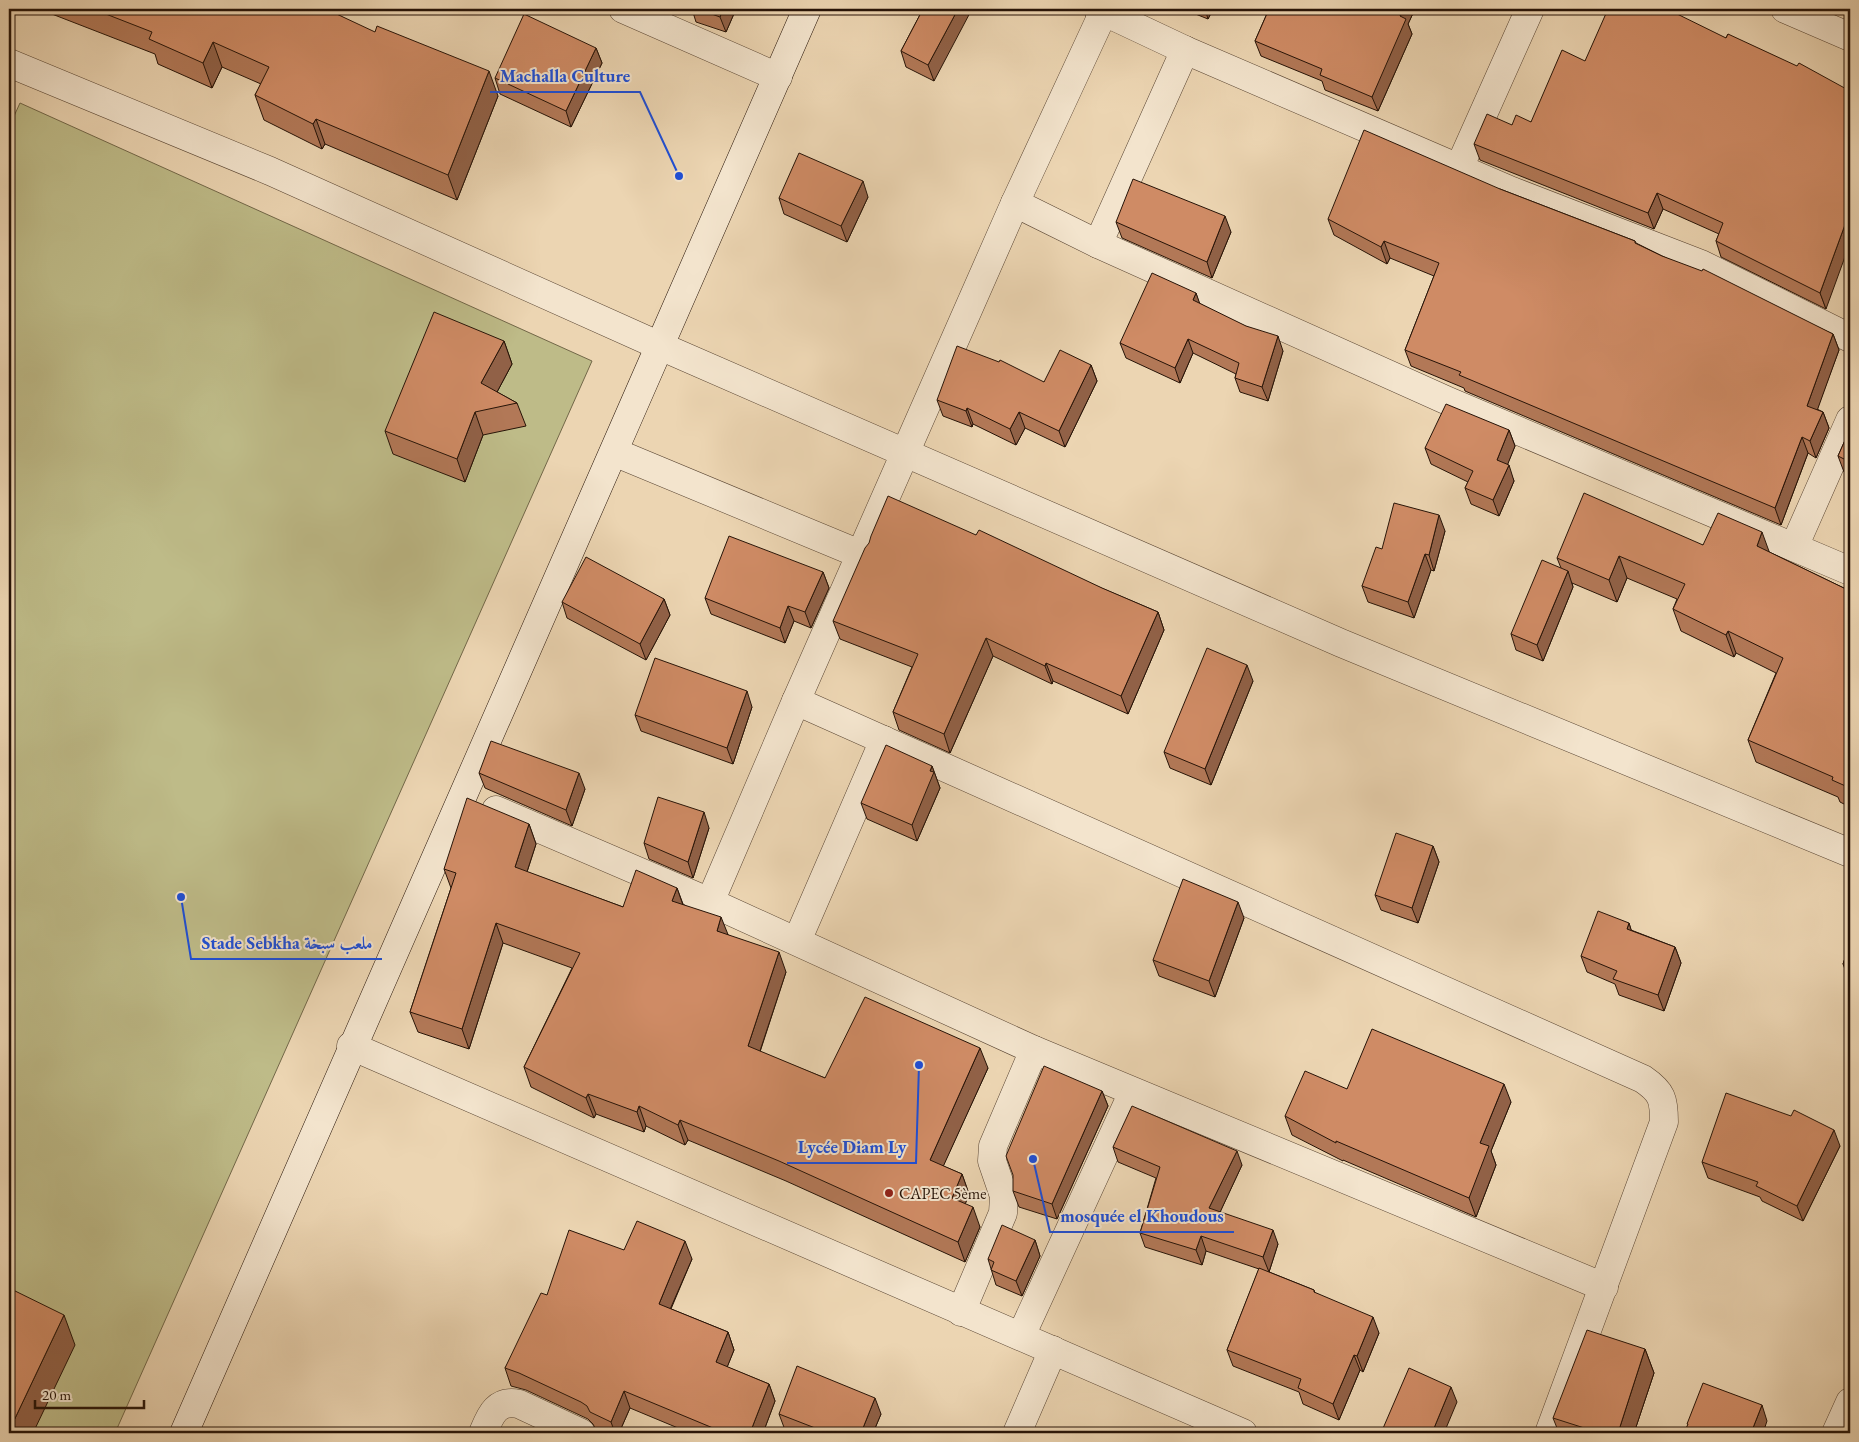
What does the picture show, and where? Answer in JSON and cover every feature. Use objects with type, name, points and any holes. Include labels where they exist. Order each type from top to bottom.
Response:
[{"type":"street","points":[[623,9],[778,77]]},
{"type":"street","points":[[184,1433],[807,9]]},
{"type":"street","points":[[1459,168],[1530,9]]},
{"type":"street","points":[[1785,9],[1850,37]]},
{"type":"street","points":[[710,902],[796,701],[1101,10],[1185,50],[1512,191],[1701,264],[1850,338]]},
{"type":"street","points":[[1098,244],[1185,50]]},
{"type":"street","points":[[9,63],[270,171],[660,346],[1340,643],[1850,853]]},
{"type":"street","points":[[1015,203],[1098,244],[1448,401],[1850,572]]},
{"type":"street","points":[[1794,547],[1850,420]]},
{"type":"street","points":[[614,452],[862,555]]},
{"type":"street","points":[[796,701],[1643,1079],[1653,1086],[1661,1094],[1664,1122],[1549,1433]]},
{"type":"street","points":[[797,941],[884,740]]},
{"type":"street","points":[[463,796],[710,902],[1034,1050],[1604,1286]]},
{"type":"street","points":[[352,1046],[1243,1433]]},
{"type":"street","points":[[961,1312],[1003,1213],[1004,1196],[992,1161],[993,1146],[1034,1050]]},
{"type":"street","points":[[1021,1336],[1133,1092]]},
{"type":"street","points":[[1017,1433],[1053,1350]]},
{"type":"street","points":[[483,1433],[491,1414],[497,1408],[511,1402],[581,1433]]},
{"type":"street","points":[[1836,1433],[1850,1402]]},
{"type":"shaded area","points":[[20,103],[592,361],[115,1433],[9,1433],[9,127]]},
{"type":"building","points":[[93,9],[326,9],[375,32],[377,26],[489,71],[448,175],[316,119],[313,124],[255,95],[269,67],[213,42],[203,63],[149,39],[152,32]]},
{"type":"building","points":[[698,9],[723,9],[720,17]]},
{"type":"building","points":[[923,9],[958,9],[928,65],[901,51]]},
{"type":"building","points":[[1269,9],[1403,9],[1400,16],[1406,19],[1372,97],[1320,75],[1322,69],[1255,41]]},
{"type":"building","points":[[1608,9],[1667,9],[1726,38],[1728,34],[1797,66],[1799,63],[1850,91],[1850,211],[1820,293],[1716,241],[1723,223],[1657,193],[1648,213],[1474,144],[1487,114],[1512,125],[1516,115],[1531,122],[1562,50],[1585,61]]},
{"type":"building","points":[[524,14],[596,48],[566,111],[495,78]]},
{"type":"building","points":[[1364,130],[1500,189],[1635,241],[1635,243],[1662,256],[1702,271],[1703,269],[1833,334],[1807,406],[1823,412],[1810,441],[1802,437],[1775,508],[1459,375],[1461,372],[1405,350],[1439,263],[1384,241],[1381,247],[1328,219]]},
{"type":"building","points":[[799,153],[863,181],[841,226],[779,198]]},
{"type":"building","points":[[1133,179],[1225,216],[1207,262],[1116,222]]},
{"type":"building","points":[[1152,273],[1196,293],[1193,300],[1246,326],[1278,336],[1262,387],[1235,378],[1239,363],[1188,339],[1175,368],[1120,343]]},
{"type":"building","points":[[434,312],[504,341],[481,383],[517,403],[475,412],[457,459],[385,431]]},
{"type":"building","points":[[957,346],[999,362],[1000,360],[1044,382],[1060,350],[1091,365],[1059,431],[1019,412],[1010,429],[967,408],[966,411],[937,400]]},
{"type":"building","points":[[1446,404],[1509,430],[1497,460],[1509,465],[1493,500],[1465,488],[1473,471],[1425,448]]},
{"type":"building","points":[[1850,429],[1850,462],[1838,456]]},
{"type":"building","points":[[1584,493],[1703,545],[1718,513],[1762,532],[1757,546],[1850,591],[1850,788],[1832,780],[1833,777],[1748,740],[1783,658],[1728,631],[1726,635],[1673,609],[1685,584],[1619,556],[1609,580],[1557,558]]},
{"type":"building","points":[[888,496],[976,535],[979,530],[1102,588],[1158,612],[1121,696],[1046,663],[1045,666],[986,638],[944,734],[893,712],[918,654],[833,621],[865,548],[869,543]]},
{"type":"building","points":[[1394,503],[1439,515],[1429,555],[1425,554],[1408,602],[1362,586],[1376,547],[1382,549]]},
{"type":"building","points":[[729,536],[823,572],[805,612],[788,606],[780,628],[705,598]]},
{"type":"building","points":[[586,557],[664,599],[640,644],[562,602]]},
{"type":"building","points":[[1542,560],[1568,571],[1537,645],[1511,634]]},
{"type":"building","points":[[1207,648],[1247,665],[1205,769],[1164,752]]},
{"type":"building","points":[[655,658],[747,691],[727,748],[635,715]]},
{"type":"building","points":[[491,741],[579,773],[566,810],[479,773]]},
{"type":"building","points":[[886,745],[932,766],[930,771],[934,772],[912,825],[861,803]]},
{"type":"building","points":[[658,797],[704,812],[688,862],[644,843]]},
{"type":"building","points":[[467,798],[529,824],[515,867],[623,907],[636,870],[677,888],[672,901],[721,917],[717,931],[779,952],[748,1046],[825,1078],[865,997],[980,1048],[930,1160],[962,1174],[952,1198],[973,1207],[958,1242],[779,1161],[680,1120],[678,1125],[639,1106],[637,1112],[588,1094],[586,1098],[524,1067],[580,953],[496,923],[462,1029],[410,1012],[456,873],[444,869]]},
{"type":"building","points":[[1396,833],[1433,846],[1412,908],[1375,895]]},
{"type":"building","points":[[1183,879],[1238,902],[1209,981],[1153,960]]},
{"type":"building","points":[[1598,911],[1629,923],[1627,929],[1675,947],[1658,995],[1613,979],[1617,971],[1581,956]]},
{"type":"building","points":[[1850,944],[1850,967],[1843,964]]},
{"type":"building","points":[[1372,1029],[1504,1084],[1480,1143],[1489,1146],[1469,1198],[1336,1141],[1336,1143],[1285,1116],[1305,1071],[1347,1089]]},
{"type":"building","points":[[1044,1066],[1102,1091],[1052,1204],[1013,1191],[1013,1175],[1006,1156]]},
{"type":"building","points":[[1726,1093],[1791,1116],[1794,1110],[1834,1130],[1797,1206],[1756,1186],[1758,1182],[1702,1162]]},
{"type":"building","points":[[1132,1106],[1237,1151],[1209,1208],[1273,1230],[1263,1257],[1201,1236],[1196,1250],[1140,1233],[1160,1167],[1113,1147]]},
{"type":"building","points":[[637,1221],[685,1241],[659,1304],[728,1332],[716,1362],[769,1384],[750,1433],[725,1433],[624,1391],[611,1422],[590,1412],[587,1406],[581,1402],[505,1368],[541,1293],[547,1295],[569,1230],[624,1250]]},
{"type":"building","points":[[1002,1225],[1035,1240],[1016,1281],[991,1270],[994,1262],[988,1259]]},
{"type":"building","points":[[1259,1268],[1314,1290],[1314,1292],[1373,1317],[1357,1356],[1354,1355],[1333,1404],[1298,1388],[1301,1379],[1227,1350]]},
{"type":"building","points":[[9,1288],[64,1315],[9,1431]]},
{"type":"building","points":[[1587,1330],[1645,1349],[1618,1433],[1600,1433],[1553,1418]]},
{"type":"building","points":[[797,1366],[875,1398],[861,1433],[828,1433],[779,1414]]},
{"type":"building","points":[[1409,1368],[1451,1387],[1432,1433],[1381,1433]]},
{"type":"building","points":[[1703,1383],[1762,1405],[1751,1433],[1684,1433]]},
{"type":"place","name":"Machalla Culture","points":[[679,176]]},
{"type":"place","name":"Stade Sebkha ملعب سبخة","points":[[181,897]]},
{"type":"place","name":"Lycée Diam Ly","points":[[919,1065]]},
{"type":"place","name":"mosquée el Khoudous","points":[[1033,1159]]},
{"type":"place","name":"CAPEC 5ème","points":[[889,1193]]}]
